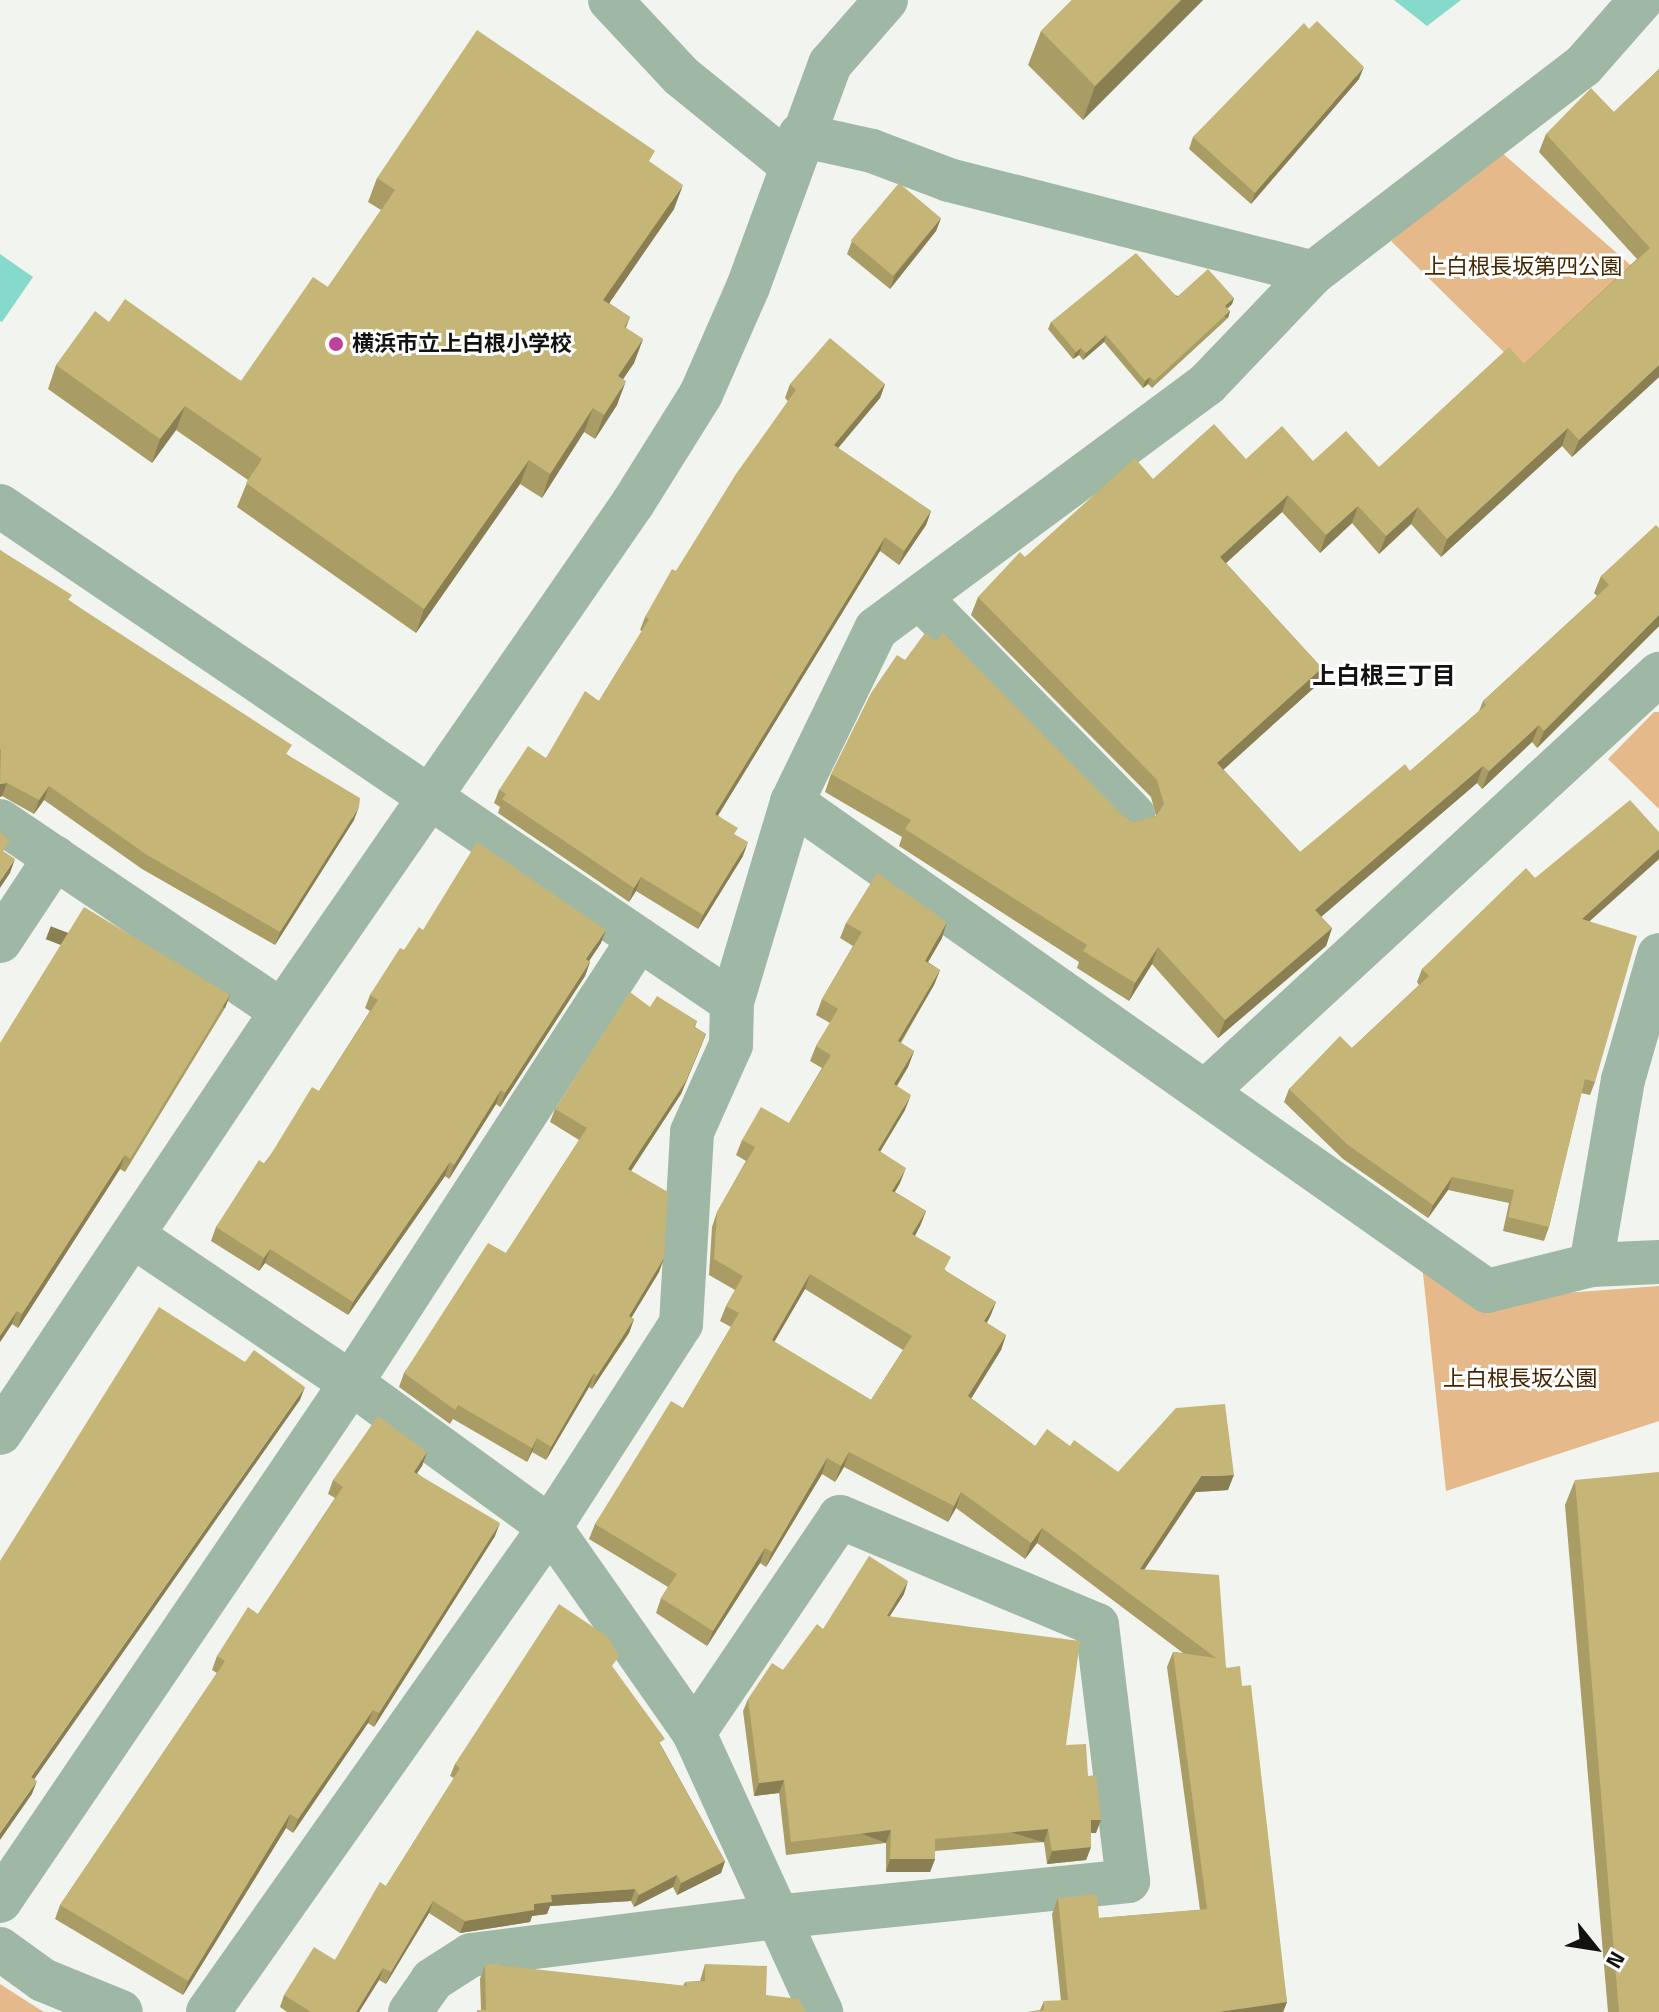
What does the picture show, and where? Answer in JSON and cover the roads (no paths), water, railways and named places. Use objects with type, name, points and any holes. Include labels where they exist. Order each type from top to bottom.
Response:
[{"type":"street","points":[[610,0],[681,76],[795,150],[872,151],[949,180],[1313,273]]},
{"type":"street","points":[[0,1433],[282,1011],[633,503],[701,394],[748,287],[795,150],[839,47],[886,0]]},
{"type":"street","points":[[208,2012],[550,1527],[681,1324],[692,1132],[731,1045],[732,1002],[792,802],[876,629],[1207,384],[1313,273],[1583,66],[1641,0]]},
{"type":"street","points":[[0,506],[732,1002]]},
{"type":"street","points":[[920,598],[1133,815]]},
{"type":"street","points":[[1206,1091],[1659,674]]},
{"type":"street","points":[[792,802],[1206,1091],[1369,1213],[1487,1291],[1591,1265],[1659,1262]]},
{"type":"street","points":[[0,821],[282,1011]]},
{"type":"street","points":[[0,941],[55,858]]},
{"type":"street","points":[[0,1901],[351,1383],[639,939]]},
{"type":"street","points":[[1591,1265],[1623,1080],[1659,955]]},
{"type":"street","points":[[133,1236],[351,1383],[550,1527],[694,1733],[775,1917],[821,2012]]},
{"type":"street","points":[[410,2012],[432,1980],[471,1955],[775,1917],[1128,1881],[1097,1625],[840,1517],[694,1733]]},
{"type":"street","points":[[0,1949],[43,1980],[121,2012]]},
{"type":"water","points":[[1394,0],[1461,0],[1427,26]]},
{"type":"water","points":[[0,254],[33,277],[2,322],[0,321]]},
{"type":"place","name":"横浜市立上白根小学校","points":[[336,344]]},
{"type":"district","name":"上白根三丁目","points":[[1384,676]]},
{"type":"park label","name":"上白根長坂第四公園","points":[[1523,267]]},
{"type":"park label","name":"上白根長坂公園","points":[[1520,1379]]}]
